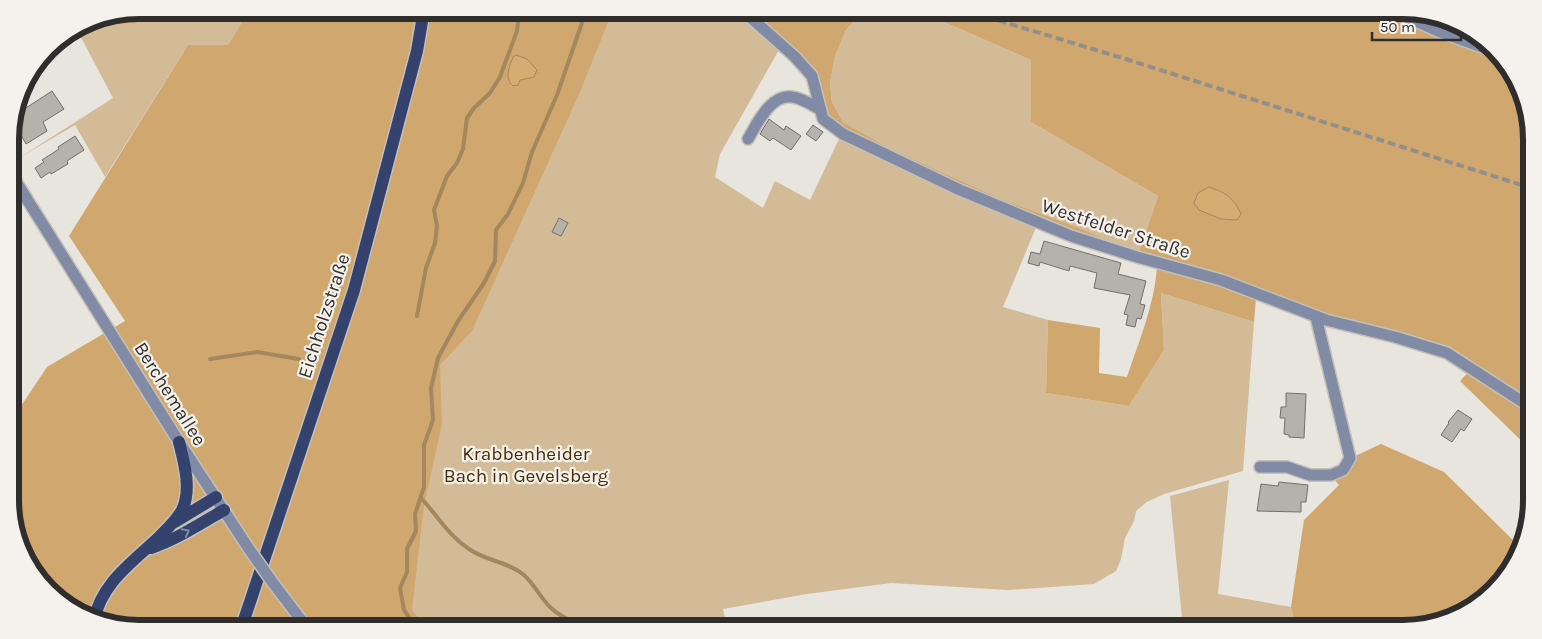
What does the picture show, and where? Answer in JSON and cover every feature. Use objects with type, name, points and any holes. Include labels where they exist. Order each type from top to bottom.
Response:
[{"type":"main road","name":"Eichholzstraße","points":[[244,620],[354,290],[417,51],[422,19]]},
{"type":"main road","points":[[95,612],[102,596],[113,580],[172,524],[182,509],[186,493],[184,460],[179,442]]},
{"type":"main road","points":[[172,524],[216,497]]},
{"type":"main road","points":[[146,550],[164,543],[224,510]]},
{"type":"street","name":"Westfelder Straße","points":[[752,19],[794,56],[812,76],[823,119],[843,134],[960,190],[1071,236],[1137,257],[1221,280],[1316,317],[1395,337],[1447,354],[1523,402]]},
{"type":"street","points":[[1411,19],[1478,45]]},
{"type":"street","points":[[748,139],[762,115],[781,99],[790,96],[821,110]]},
{"type":"street","name":"Berchemallee","points":[[19,186],[179,442],[273,583],[301,620]]},
{"type":"street","points":[[1260,467],[1287,467],[1310,475],[1331,475],[1343,470],[1350,458],[1316,317]]},
{"type":"green space","points":[[131,19],[244,19],[228,45],[188,45],[105,177],[75,125],[19,158],[113,98],[80,35],[108,23]]},
{"type":"green space","name":"Krabbenheider Bach in Gevelsberg","points":[[509,19],[748,19],[780,48],[720,154],[715,177],[763,208],[775,181],[810,200],[840,137],[1037,225],[1003,307],[1048,320],[1046,393],[1129,406],[1164,350],[1161,293],[1254,322],[1243,471],[1164,494],[1147,502],[1136,511],[1134,521],[1125,538],[1121,559],[1116,571],[1094,584],[1008,590],[891,583],[807,594],[723,609],[726,620],[407,620],[358,451]]},
{"type":"green space","points":[[856,19],[937,19],[1031,60],[1031,122],[1158,196],[1138,255],[1083,230],[1001,199],[889,149],[843,122],[832,102],[830,83],[835,56],[846,30]]},
{"type":"green space","points":[[1229,480],[1218,594],[1291,607],[1294,620],[1182,620],[1170,496]]},
{"type":"shaded area","points":[[244,19],[609,19],[580,92],[472,331],[440,365],[442,424],[424,505],[412,610],[420,620],[131,620],[116,618],[93,611],[66,595],[44,573],[28,546],[20,516],[19,409],[47,367],[125,321],[69,236],[188,45],[228,45]]},
{"type":"shaded area","points":[[756,19],[856,19],[846,30],[835,56],[830,83],[832,102],[843,122],[890,149],[1001,199],[1084,230],[1138,255],[1025,214],[905,162],[855,137],[839,127],[823,105],[811,68]]},
{"type":"shaded area","points":[[937,19],[1411,19],[1442,25],[1463,35],[1488,54],[1498,66],[1514,93],[1522,123],[1523,442],[1460,381],[1474,366],[1449,351],[1395,334],[1329,318],[1222,278],[1138,255],[1158,196],[1031,122],[1031,60]]},
{"type":"shaded area","points":[[516,55],[527,59],[537,70],[534,77],[520,80],[518,85],[513,86],[510,83],[508,73],[513,57]]},
{"type":"shaded area","points":[[1209,187],[1220,191],[1235,203],[1241,214],[1237,220],[1221,219],[1199,210],[1194,203],[1198,193]]},
{"type":"shaded area","points":[[1157,265],[1220,284],[1256,298],[1254,322],[1161,293],[1164,350],[1129,406],[1046,393],[1048,320],[1100,328],[1099,373],[1127,377],[1150,308]]},
{"type":"shaded area","points":[[1381,444],[1444,472],[1515,543],[1507,560],[1488,585],[1470,600],[1456,608],[1426,618],[1411,620],[1294,620],[1291,607],[1304,520],[1339,485],[1331,476],[1351,458]]},
{"type":"building","points":[[52,91],[64,109],[43,122],[47,131],[26,144],[21,135],[19,136],[23,110]]},
{"type":"building","points":[[769,119],[784,130],[786,126],[801,136],[791,150],[773,138],[770,141],[760,134]]},
{"type":"building","points":[[813,125],[823,132],[816,141],[806,134]]},
{"type":"building","points":[[75,136],[84,150],[67,161],[68,164],[41,178],[35,168],[44,162],[42,160],[59,149],[58,147]]},
{"type":"building","points":[[559,218],[568,223],[561,236],[552,232]]},
{"type":"building","points":[[1044,241],[1121,263],[1118,274],[1146,281],[1140,304],[1145,305],[1141,319],[1137,318],[1135,327],[1126,325],[1128,315],[1124,314],[1130,295],[1094,288],[1097,273],[1070,266],[1069,271],[1040,262],[1039,266],[1028,263],[1031,252],[1040,254]]},
{"type":"building","points":[[1286,393],[1306,394],[1304,438],[1289,437],[1289,435],[1284,434],[1285,418],[1280,418],[1281,407],[1286,407]]},
{"type":"building","points":[[1458,410],[1472,419],[1464,431],[1461,429],[1452,442],[1441,435],[1448,422]]},
{"type":"building","points":[[1279,482],[1308,485],[1306,502],[1301,502],[1301,512],[1257,511],[1261,484],[1278,486]]},
{"type":"waterway","points":[[417,316],[426,268],[435,243],[437,226],[434,210],[447,176],[457,163],[463,149],[467,118],[474,108],[490,93],[500,77],[517,31],[518,19]]},
{"type":"waterway","points":[[411,620],[404,610],[400,588],[407,572],[407,549],[416,531],[415,514],[424,487],[424,445],[433,420],[431,388],[438,358],[458,321],[484,283],[495,261],[496,230],[508,214],[523,183],[532,152],[557,95],[583,19]]},
{"type":"waterway","points":[[210,359],[257,352],[299,359]]},
{"type":"waterway","points":[[421,498],[449,532],[462,544],[476,553],[504,564],[524,575],[555,612],[570,620]]},
{"type":"railway","points":[[994,19],[1523,185]]}]
